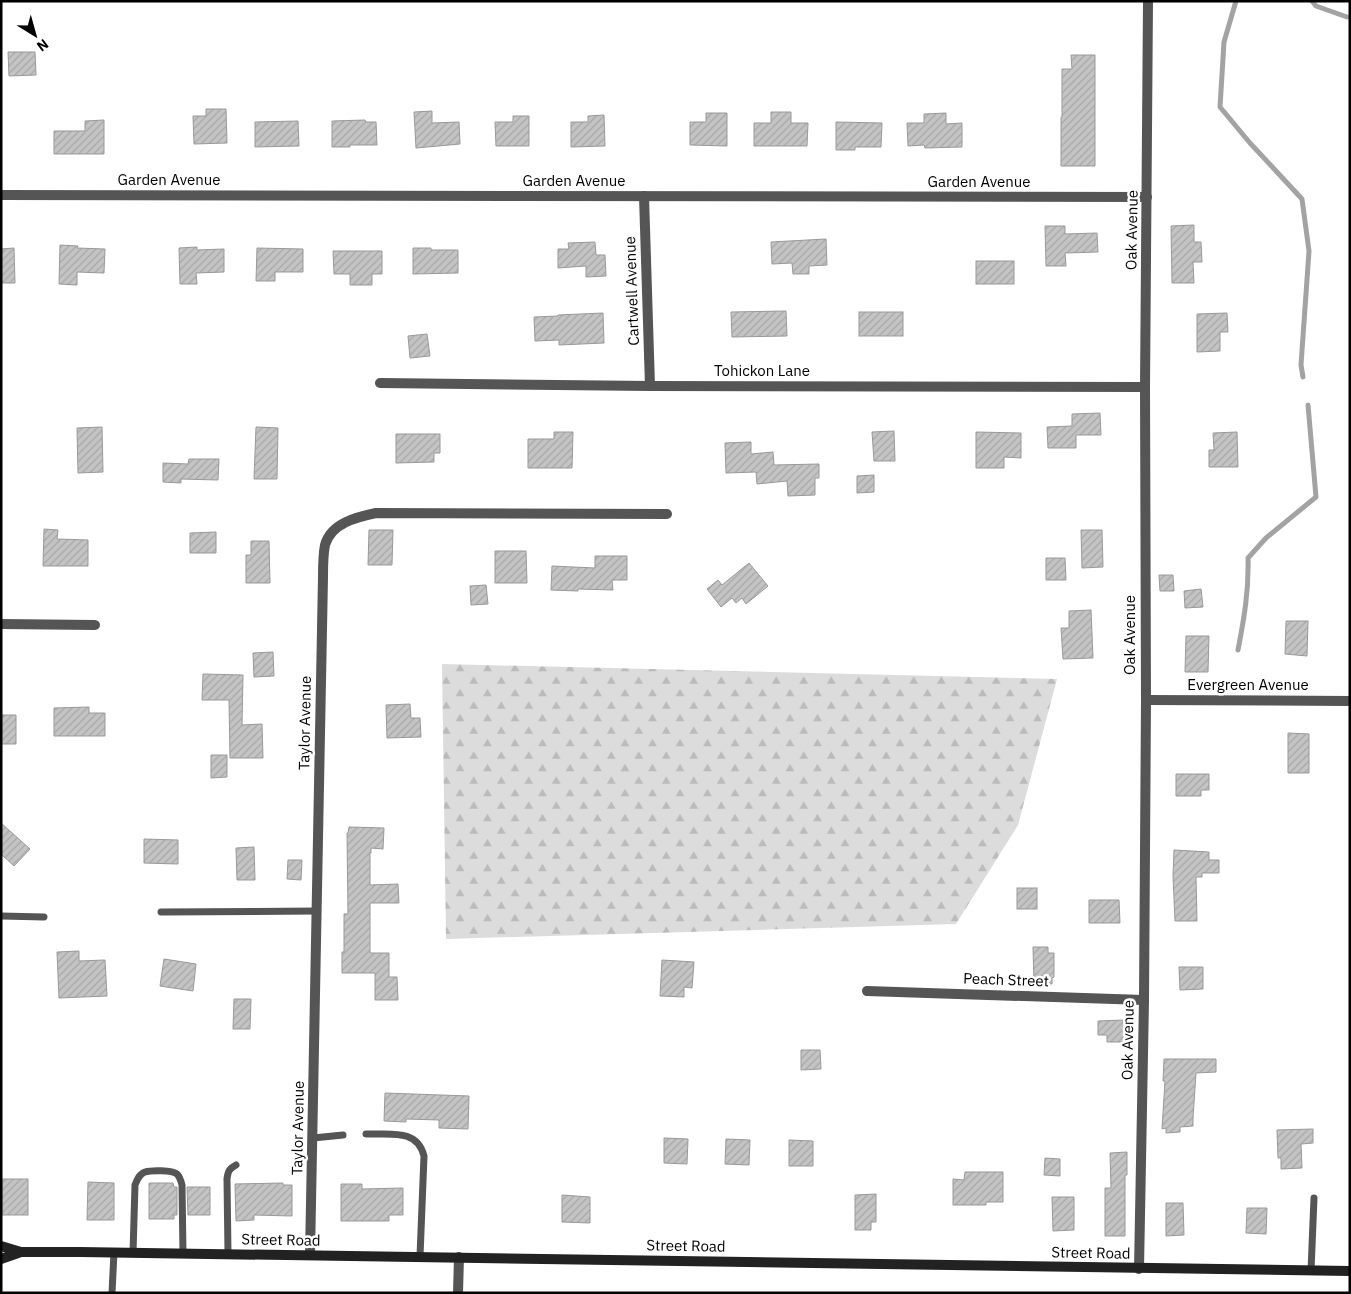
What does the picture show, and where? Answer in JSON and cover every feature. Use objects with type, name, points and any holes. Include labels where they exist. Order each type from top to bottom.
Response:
[{"type":"main road","name":"Street Road","points":[[1,1246],[22,1252],[420,1256],[1350,1271]]},
{"type":"main road","name":"Street Road","points":[[1,1258],[22,1252]]},
{"type":"street","name":"Oak Avenue","points":[[1139,1269],[1144,1000],[1148,1]]},
{"type":"street","name":"Garden Avenue","points":[[1,195],[1147,197]]},
{"type":"street","name":"Cartwell Avenue","points":[[644,196],[650,386]]},
{"type":"street","name":"Tohickon Lane","points":[[380,383],[650,386],[1145,387]]},
{"type":"street","name":"Taylor Avenue","points":[[310,1255],[323,577],[325,546],[330,534],[339,526],[355,517],[376,512],[666,514]]},
{"type":"street","points":[[1,624],[95,625]]},
{"type":"street","name":"Evergreen Avenue","points":[[1146,700],[1350,701]]},
{"type":"street","name":"Peach Street","points":[[867,991],[1144,1000]]},
{"type":"street","points":[[458,1293],[459,1257]]},
{"type":"lane","points":[[162,912],[317,911]]},
{"type":"lane","points":[[1,916],[44,917]]},
{"type":"lane","points":[[366,1134],[407,1135],[416,1141],[422,1149],[424,1156],[420,1256]]},
{"type":"lane","points":[[313,1138],[344,1135]]},
{"type":"lane","points":[[228,1254],[227,1179],[230,1169],[236,1165]]},
{"type":"lane","points":[[133,1253],[135,1185],[139,1176],[146,1172],[163,1171],[174,1172],[179,1177],[182,1185],[183,1254]]},
{"type":"lane","points":[[1311,1271],[1314,1198]]},
{"type":"lane","points":[[112,1293],[114,1252]]},
{"type":"green space","points":[[442,664],[1057,679],[1018,825],[956,924],[446,939]]},
{"type":"building","points":[[8,52],[35,52],[36,75],[9,76]]},
{"type":"building","points":[[1071,55],[1095,55],[1095,166],[1061,166],[1062,69],[1072,69]]},
{"type":"building","points":[[206,109],[226,109],[227,143],[194,144],[193,116],[206,116]]},
{"type":"building","points":[[432,111],[432,123],[459,122],[460,144],[416,148],[414,112]]},
{"type":"building","points":[[771,112],[791,112],[791,123],[808,123],[807,146],[754,146],[754,123],[771,123]]},
{"type":"building","points":[[706,113],[727,113],[727,146],[690,145],[690,122],[706,122]]},
{"type":"building","points":[[946,113],[946,124],[962,123],[962,147],[925,148],[924,145],[908,146],[907,123],[924,123],[924,114]]},
{"type":"building","points":[[604,115],[605,146],[571,147],[571,122],[588,122],[588,116]]},
{"type":"building","points":[[513,116],[529,116],[529,146],[496,146],[495,122],[513,122]]},
{"type":"building","points":[[104,120],[104,154],[54,154],[54,131],[85,131],[85,121]]},
{"type":"building","points":[[365,120],[366,122],[376,122],[377,145],[332,147],[332,121]]},
{"type":"building","points":[[298,121],[299,146],[255,147],[255,122]]},
{"type":"building","points":[[836,122],[882,123],[881,147],[855,147],[855,150],[836,150]]},
{"type":"building","points":[[1194,225],[1194,242],[1201,242],[1202,262],[1193,262],[1194,283],[1172,283],[1171,226]]},
{"type":"building","points":[[1045,226],[1065,226],[1065,234],[1097,233],[1098,252],[1065,253],[1066,266],[1046,266]]},
{"type":"building","points":[[826,239],[827,265],[809,266],[809,274],[793,274],[792,263],[772,264],[771,242]]},
{"type":"building","points":[[595,242],[596,255],[605,255],[606,276],[586,277],[586,266],[558,268],[558,249],[569,249],[568,243]]},
{"type":"building","points":[[60,245],[105,249],[104,273],[77,272],[77,285],[59,284]]},
{"type":"building","points":[[197,247],[197,250],[224,249],[224,272],[196,273],[197,284],[180,284],[179,248]]},
{"type":"building","points":[[14,248],[15,283],[1,283],[1,249]]},
{"type":"building","points":[[257,248],[303,249],[303,272],[275,272],[275,281],[256,281]]},
{"type":"building","points":[[413,248],[458,250],[458,273],[413,274]]},
{"type":"building","points":[[333,251],[382,251],[382,274],[372,274],[372,285],[350,285],[350,274],[334,274]]},
{"type":"building","points":[[976,261],[1014,261],[1014,284],[976,284]]},
{"type":"building","points":[[786,311],[787,336],[732,337],[731,312]]},
{"type":"building","points":[[859,312],[903,312],[903,336],[859,336]]},
{"type":"building","points":[[603,313],[604,343],[559,345],[559,340],[535,341],[534,317]]},
{"type":"building","points":[[1227,313],[1228,332],[1220,332],[1220,351],[1197,352],[1197,314]]},
{"type":"building","points":[[427,334],[430,356],[410,358],[408,336]]},
{"type":"building","points":[[1100,413],[1101,435],[1076,435],[1076,448],[1048,448],[1047,427],[1072,426],[1072,414]]},
{"type":"building","points":[[102,427],[103,472],[78,473],[77,428]]},
{"type":"building","points":[[256,427],[278,428],[277,479],[254,479]]},
{"type":"building","points":[[894,431],[895,461],[874,461],[872,432]]},
{"type":"building","points":[[554,432],[573,432],[572,468],[528,468],[528,439],[554,439]]},
{"type":"building","points":[[976,432],[1021,433],[1021,458],[1004,457],[1004,468],[976,468]]},
{"type":"building","points":[[1237,432],[1238,467],[1209,467],[1209,450],[1214,450],[1213,433]]},
{"type":"building","points":[[396,434],[440,434],[440,453],[434,453],[434,462],[396,463]]},
{"type":"building","points":[[751,442],[751,454],[773,452],[774,465],[819,464],[819,478],[815,478],[815,495],[788,496],[787,481],[757,484],[756,472],[726,473],[725,443]]},
{"type":"building","points":[[189,459],[219,459],[218,480],[181,479],[181,483],[163,482],[163,463],[188,464]]},
{"type":"building","points":[[874,475],[874,492],[857,493],[857,476]]},
{"type":"building","points":[[44,529],[58,530],[57,539],[88,540],[88,566],[43,566]]},
{"type":"building","points":[[369,530],[393,530],[392,565],[368,565]]},
{"type":"building","points":[[1081,530],[1102,530],[1103,567],[1082,568]]},
{"type":"building","points":[[216,532],[216,553],[190,553],[190,533]]},
{"type":"building","points":[[251,541],[269,541],[270,583],[246,583],[246,555],[251,555]]},
{"type":"building","points":[[495,551],[526,551],[527,583],[495,583]]},
{"type":"building","points":[[595,556],[627,556],[627,580],[612,580],[613,590],[551,590],[552,566],[595,568]]},
{"type":"building","points":[[1046,558],[1065,558],[1066,580],[1046,580]]},
{"type":"building","points":[[749,563],[768,586],[746,604],[742,598],[736,603],[732,598],[721,607],[707,589],[718,580],[722,585]]},
{"type":"building","points":[[1159,575],[1173,575],[1174,591],[1160,591]]},
{"type":"building","points":[[486,585],[488,604],[471,605],[470,586]]},
{"type":"building","points":[[1201,589],[1203,607],[1185,608],[1184,591]]},
{"type":"building","points":[[1091,610],[1093,658],[1063,659],[1061,628],[1069,628],[1069,611]]},
{"type":"building","points":[[1286,621],[1308,621],[1307,656],[1285,654]]},
{"type":"building","points":[[1186,636],[1209,636],[1208,672],[1185,672]]},
{"type":"building","points":[[273,652],[274,676],[254,677],[253,653]]},
{"type":"building","points":[[203,674],[243,675],[242,725],[262,724],[263,758],[230,758],[229,700],[202,700]]},
{"type":"building","points":[[410,704],[411,718],[420,718],[421,737],[387,738],[386,705]]},
{"type":"building","points":[[89,707],[89,713],[105,713],[105,736],[54,736],[54,708]]},
{"type":"building","points":[[2,715],[16,715],[16,744],[1,744]]},
{"type":"building","points":[[1288,733],[1309,734],[1309,773],[1288,773]]},
{"type":"building","points":[[211,755],[227,755],[227,777],[211,778]]},
{"type":"building","points":[[1176,774],[1209,774],[1209,790],[1201,790],[1201,796],[1176,796]]},
{"type":"building","points":[[1,823],[30,849],[14,866],[1,854]]},
{"type":"building","points":[[349,827],[384,828],[383,849],[371,848],[370,885],[398,884],[399,903],[370,903],[370,953],[389,953],[389,977],[397,977],[398,1000],[375,1000],[375,973],[342,973],[344,914],[348,914],[347,833]]},
{"type":"building","points":[[144,839],[178,840],[178,864],[144,863]]},
{"type":"building","points":[[254,847],[255,880],[237,880],[236,848]]},
{"type":"building","points":[[1174,850],[1209,852],[1209,860],[1219,860],[1219,873],[1202,873],[1202,877],[1196,877],[1197,921],[1175,921]]},
{"type":"building","points":[[288,860],[302,860],[301,880],[287,879]]},
{"type":"building","points":[[1017,888],[1037,888],[1037,909],[1017,909]]},
{"type":"building","points":[[1089,900],[1119,900],[1120,923],[1089,923]]},
{"type":"building","points":[[1033,947],[1048,947],[1048,953],[1054,953],[1054,977],[1052,978],[1052,984],[1034,984]]},
{"type":"building","points":[[79,951],[79,961],[105,960],[107,996],[59,998],[57,952]]},
{"type":"building","points":[[164,959],[196,964],[193,991],[160,986]]},
{"type":"building","points":[[662,960],[694,962],[692,988],[684,987],[684,997],[660,996]]},
{"type":"building","points":[[1179,967],[1203,967],[1203,989],[1180,990]]},
{"type":"building","points":[[234,999],[251,999],[250,1029],[233,1029]]},
{"type":"building","points":[[1124,1020],[1125,1042],[1107,1042],[1107,1035],[1098,1035],[1098,1021]]},
{"type":"building","points":[[801,1050],[820,1050],[821,1069],[801,1070]]},
{"type":"building","points":[[1164,1059],[1216,1059],[1216,1072],[1196,1073],[1193,1126],[1180,1127],[1180,1132],[1166,1133],[1166,1128],[1162,1129],[1165,1081],[1163,1081]]},
{"type":"building","points":[[385,1093],[469,1096],[468,1129],[439,1128],[439,1120],[406,1119],[406,1122],[384,1121]]},
{"type":"building","points":[[1313,1129],[1313,1143],[1301,1144],[1302,1168],[1281,1169],[1281,1158],[1278,1158],[1277,1130]]},
{"type":"building","points":[[664,1138],[688,1139],[687,1164],[664,1163]]},
{"type":"building","points":[[726,1139],[750,1140],[749,1165],[725,1164]]},
{"type":"building","points":[[789,1140],[813,1141],[813,1166],[789,1166]]},
{"type":"building","points":[[1127,1152],[1125,1236],[1105,1236],[1105,1188],[1111,1188],[1110,1153]]},
{"type":"building","points":[[1045,1158],[1060,1159],[1060,1176],[1044,1175]]},
{"type":"building","points":[[965,1172],[1003,1172],[1003,1202],[986,1202],[986,1205],[953,1205],[953,1179],[964,1180]]},
{"type":"building","points":[[2,1179],[28,1179],[28,1215],[2,1215]]},
{"type":"building","points":[[88,1182],[114,1183],[114,1220],[87,1220]]},
{"type":"building","points":[[149,1183],[173,1183],[174,1187],[177,1187],[177,1215],[174,1215],[174,1219],[149,1219]]},
{"type":"building","points":[[283,1183],[283,1185],[292,1185],[292,1216],[254,1215],[254,1220],[236,1221],[235,1184]]},
{"type":"building","points":[[341,1184],[362,1184],[362,1189],[403,1188],[403,1215],[389,1215],[389,1221],[341,1221]]},
{"type":"building","points":[[187,1187],[210,1187],[210,1215],[188,1215]]},
{"type":"building","points":[[876,1194],[876,1222],[871,1222],[871,1230],[855,1230],[855,1195]]},
{"type":"building","points":[[562,1195],[590,1197],[590,1223],[562,1222]]},
{"type":"building","points":[[1052,1197],[1074,1197],[1074,1230],[1053,1231]]},
{"type":"building","points":[[1166,1203],[1183,1203],[1184,1235],[1166,1236]]},
{"type":"building","points":[[1247,1208],[1267,1208],[1266,1234],[1246,1233]]},
{"type":"waterway","points":[[1236,1],[1224,42],[1220,107],[1250,143],[1302,199],[1309,251],[1301,365],[1303,377]]},
{"type":"waterway","points":[[1312,1],[1316,6],[1347,17]]},
{"type":"waterway","points":[[1238,650],[1246,604],[1248,558],[1266,538],[1316,497],[1308,405]]}]
